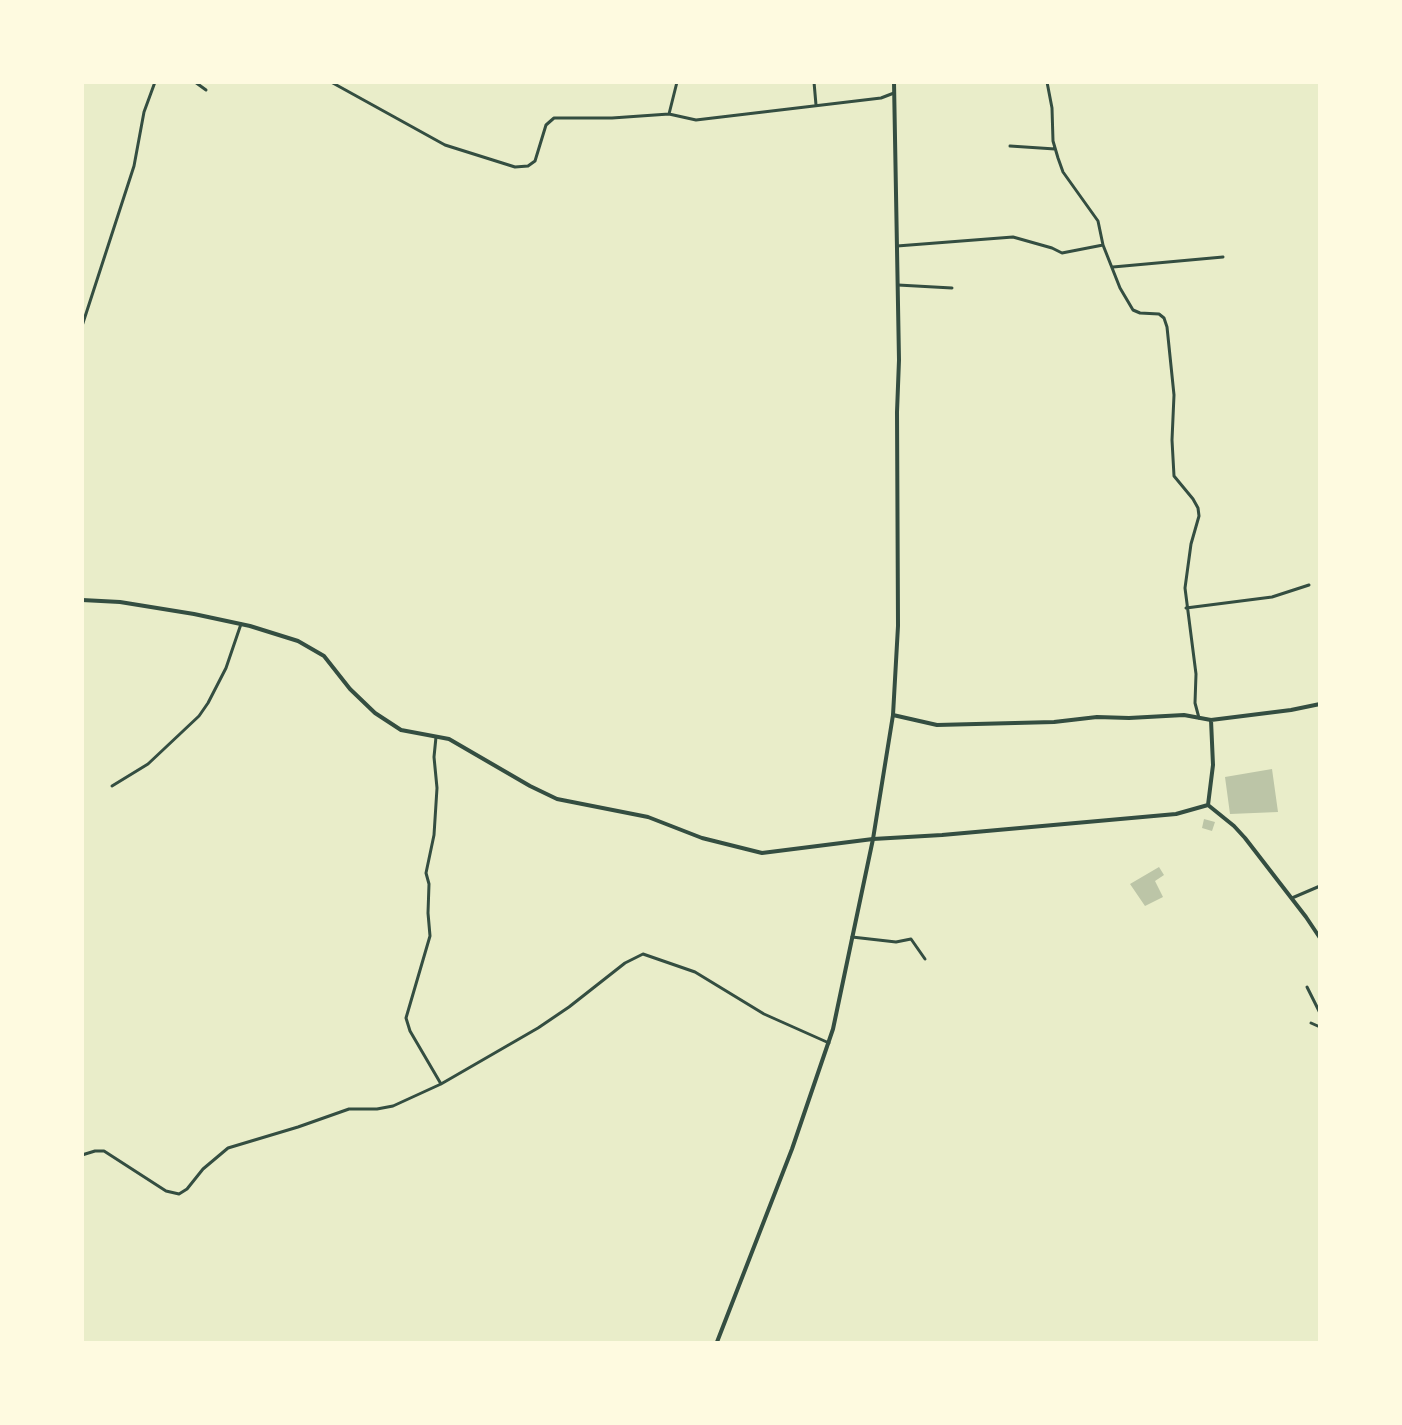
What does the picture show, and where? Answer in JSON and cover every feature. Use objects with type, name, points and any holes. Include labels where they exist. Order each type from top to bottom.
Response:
[{"type":"street","points":[[82,326],[134,166],[144,112],[155,82]]},
{"type":"street","points":[[195,82],[206,90]]},
{"type":"street","points":[[331,82],[445,146],[515,167],[528,166],[535,160],[546,125],[554,118],[612,118],[669,114],[696,120],[881,98],[894,93]]},
{"type":"street","points":[[669,114],[677,82]]},
{"type":"street","points":[[814,82],[816,105]]},
{"type":"street","points":[[717,1342],[792,1149],[829,1043],[839,1006],[873,839],[893,716],[897,675],[898,602],[898,285],[894,82]]},
{"type":"street","points":[[1047,82],[1052,108],[1055,149],[1063,172],[1098,221],[1103,246],[1113,272],[1113,267]]},
{"type":"street","points":[[1010,146],[1055,149]]},
{"type":"street","points":[[897,246],[1013,237],[1067,253],[1103,246]]},
{"type":"street","points":[[1113,267],[1223,257]]},
{"type":"street","points":[[1113,267],[1120,288],[1133,310],[1140,313],[1159,314],[1164,318],[1167,327],[1174,394],[1172,440],[1174,476],[1193,499],[1199,516],[1188,560],[1185,588],[1196,674],[1195,703],[1199,718]]},
{"type":"street","points":[[898,285],[952,288]]},
{"type":"street","points":[[1186,608],[1272,597],[1309,585]]},
{"type":"street","points":[[82,600],[156,607],[241,624],[306,644],[324,656],[350,689],[375,713],[401,730],[436,735],[464,746],[530,786],[557,799],[648,817],[702,838],[762,853],[873,839],[1176,814],[1208,805]]},
{"type":"street","points":[[112,786],[148,764],[199,716],[226,668],[241,624]]},
{"type":"street","points":[[893,716],[937,725],[1184,715],[1211,720],[1320,704]]},
{"type":"street","points":[[1208,805],[1213,765],[1211,720]]},
{"type":"street","points":[[436,735],[434,757],[437,788],[434,835],[426,873],[429,884],[430,936],[406,1018],[410,1031],[441,1084]]},
{"type":"street","points":[[1208,805],[1234,825],[1245,838],[1320,938]]},
{"type":"street","points":[[1292,898],[1320,886]]},
{"type":"street","points":[[852,937],[896,942],[911,939],[924,959]]},
{"type":"street","points":[[82,1155],[104,1151],[166,1191],[179,1194],[187,1189],[203,1169],[228,1148],[353,1108],[374,1109],[393,1106],[441,1084],[538,1028],[625,963],[643,954],[695,972],[764,1014],[829,1043]]},
{"type":"street","points":[[1306,987],[1320,1013]]},
{"type":"street","points":[[1311,1023],[1320,1027]]},
{"type":"building","points":[[1272,769],[1278,812],[1230,814],[1225,777]]},
{"type":"building","points":[[1204,819],[1215,822],[1212,831],[1202,828]]},
{"type":"building","points":[[1159,867],[1164,875],[1155,881],[1163,897],[1145,906],[1130,884]]}]
